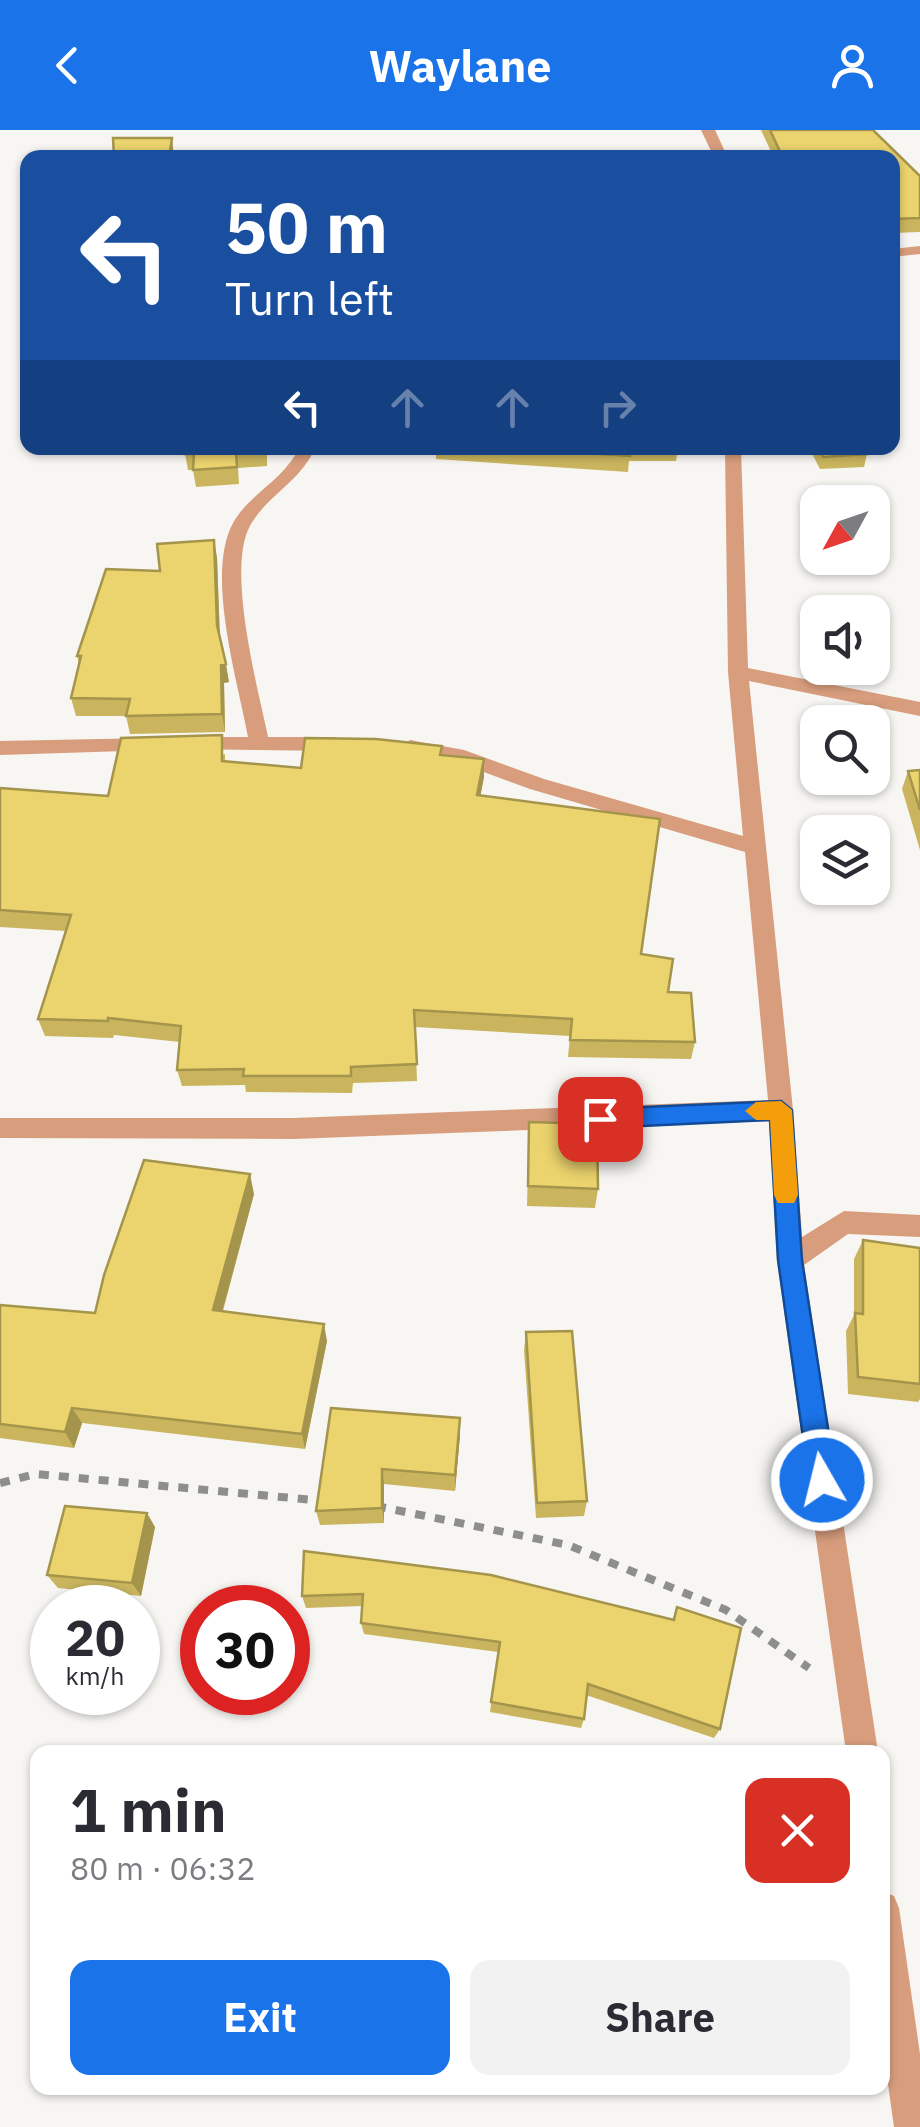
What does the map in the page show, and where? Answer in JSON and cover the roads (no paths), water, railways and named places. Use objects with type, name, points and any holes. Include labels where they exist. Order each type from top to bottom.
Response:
[{"type":"street","points":[[259,742],[230,578],[232,547],[241,524],[304,455]]},
{"type":"street","points":[[733,455],[738,672],[781,1110],[790,1260],[861,1745]]},
{"type":"street","points":[[738,672],[920,709]]},
{"type":"street","points":[[0,748],[259,742],[356,745]]},
{"type":"street","points":[[390,746],[457,756],[537,784],[756,847]]},
{"type":"street","points":[[0,1128],[144,1132],[420,1128],[781,1110]]},
{"type":"street","points":[[790,1260],[844,1222],[920,1226]]},
{"type":"street","points":[[890,1966],[912,2127]]}]
